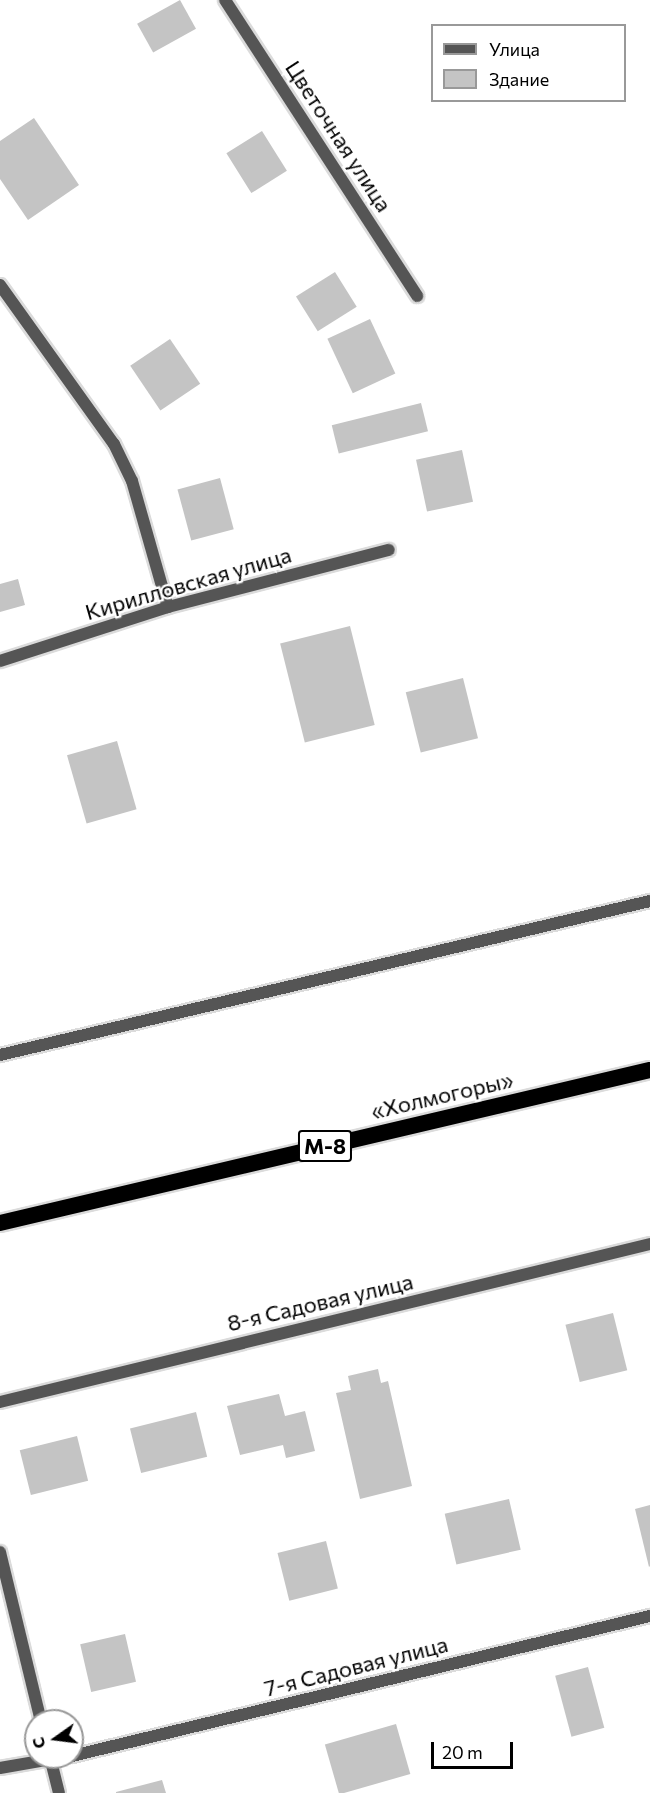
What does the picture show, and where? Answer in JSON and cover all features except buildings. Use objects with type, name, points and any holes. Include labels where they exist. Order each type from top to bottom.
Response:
[{"type":"highway","name":"«Холмогоры»","points":[[0,1223],[650,1070]]},
{"type":"street","name":"Цветочная улица","points":[[225,0],[417,296]]},
{"type":"street","points":[[0,285],[114,444],[132,481],[168,607]]},
{"type":"street","name":"Кирилловская улица","points":[[0,661],[168,607],[389,550]]},
{"type":"street","points":[[0,1055],[650,901]]},
{"type":"street","name":"8-я Садовая улица","points":[[0,1402],[650,1244]]},
{"type":"street","points":[[0,1552],[38,1709]]},
{"type":"street","name":"7-я Садовая улица","points":[[84,1753],[650,1616]]},
{"type":"street","points":[[0,1768],[24,1763]]},
{"type":"street","points":[[53,1769],[58,1793]]}]
